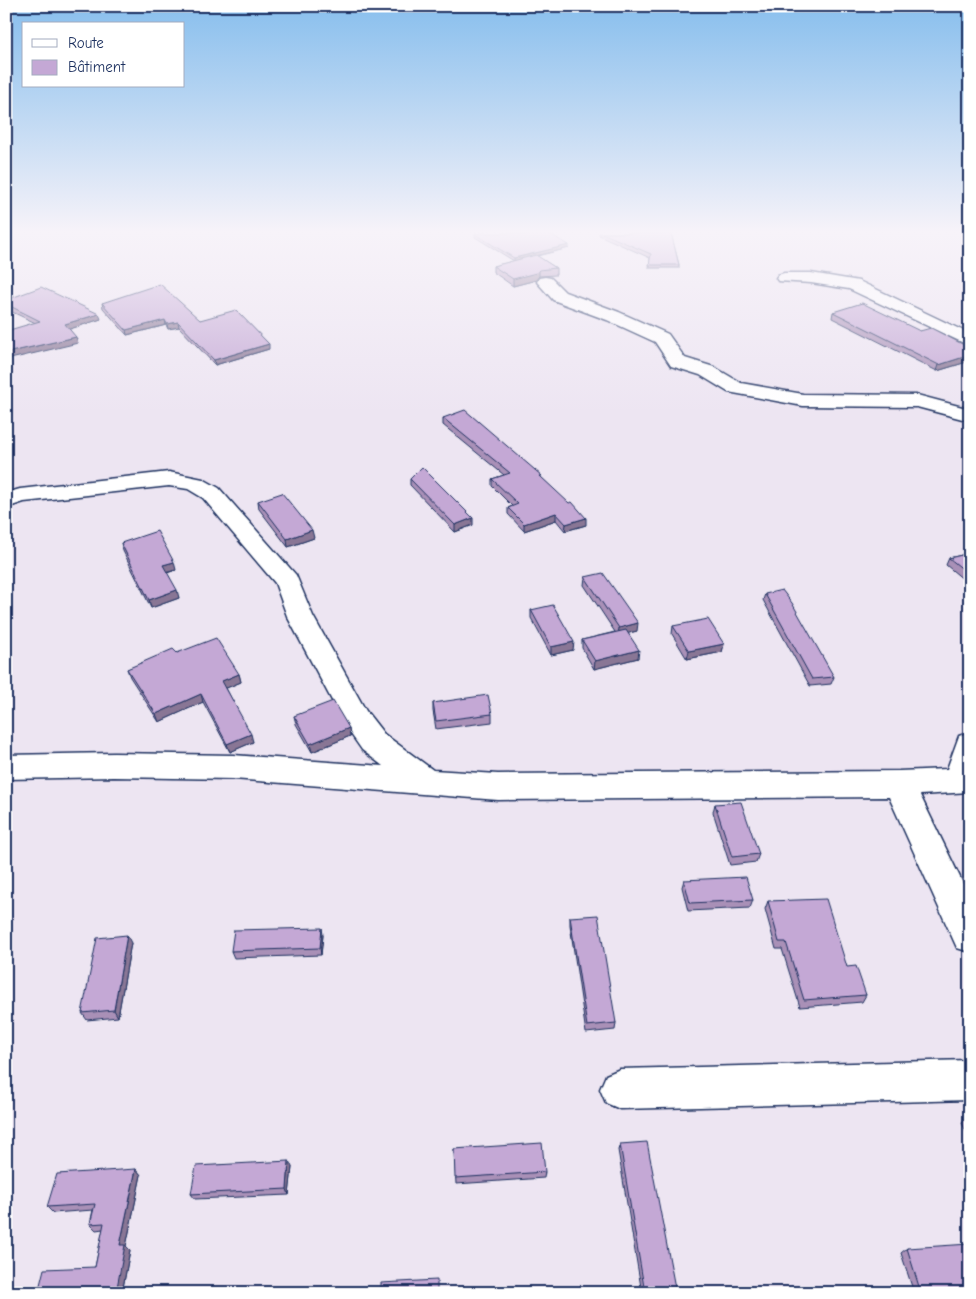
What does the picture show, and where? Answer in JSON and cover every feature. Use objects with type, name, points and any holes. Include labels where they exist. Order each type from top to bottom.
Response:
[{"type":"street","points":[[557,294],[662,338],[678,362],[707,371],[735,388],[803,400],[917,401],[970,415]]},
{"type":"street","points":[[873,294],[965,334]]},
{"type":"street","points":[[6,501],[20,496],[169,479],[195,484],[211,493],[287,581],[300,616],[356,719],[373,742],[427,782]]},
{"type":"street","points":[[6,767],[114,765],[234,767],[498,787],[899,784],[964,781],[970,744]]},
{"type":"street","points":[[899,784],[970,936]]},
{"type":"street","points":[[620,1090],[970,1080]]},
{"type":"building","points":[[23,294],[55,294],[99,314],[65,324],[76,337],[6,353],[6,331],[40,321],[6,304],[6,300]]},
{"type":"building","points":[[131,294],[171,294],[200,320],[236,310],[269,344],[214,360],[178,322],[167,324],[165,320],[126,330],[102,303]]},
{"type":"building","points":[[862,303],[920,331],[931,328],[970,348],[970,355],[939,365],[833,312]]},
{"type":"building","points":[[465,410],[542,476],[540,476],[569,503],[572,502],[586,518],[566,524],[556,513],[524,524],[508,508],[518,504],[492,479],[510,473],[443,418]]},
{"type":"building","points":[[422,467],[473,518],[455,525],[410,479]]},
{"type":"building","points":[[282,493],[312,530],[287,539],[258,501]]},
{"type":"building","points":[[157,531],[174,562],[163,565],[177,590],[149,600],[121,543]]},
{"type":"building","points":[[970,553],[970,575],[949,558]]},
{"type":"building","points":[[603,573],[638,623],[619,628],[585,577]]},
{"type":"building","points":[[782,590],[792,603],[834,677],[812,679],[765,594]]},
{"type":"building","points":[[553,605],[574,642],[551,647],[531,610]]},
{"type":"building","points":[[708,619],[724,644],[689,651],[673,626]]},
{"type":"building","points":[[626,630],[639,650],[595,661],[582,640]]},
{"type":"building","points":[[216,638],[239,674],[222,681],[251,734],[227,744],[201,694],[156,714],[127,669],[173,649],[177,653]]},
{"type":"building","points":[[488,695],[492,714],[436,721],[433,703]]},
{"type":"building","points":[[333,701],[349,728],[310,744],[294,716]]},
{"type":"building","points":[[741,802],[759,854],[732,857],[715,804]]},
{"type":"building","points":[[746,877],[753,900],[690,903],[684,880]]},
{"type":"building","points":[[826,899],[847,967],[856,966],[866,995],[804,1000],[786,942],[779,942],[768,901]]},
{"type":"building","points":[[598,915],[616,1023],[587,1026],[570,917]]},
{"type":"building","points":[[322,928],[320,948],[231,951],[234,930]]},
{"type":"building","points":[[127,935],[114,1010],[82,1013],[97,938]]},
{"type":"building","points":[[647,1142],[676,1293],[645,1293],[620,1144]]},
{"type":"building","points":[[542,1143],[545,1172],[455,1178],[454,1149]]},
{"type":"building","points":[[289,1161],[287,1189],[191,1194],[196,1166]]},
{"type":"building","points":[[136,1169],[120,1245],[125,1245],[116,1293],[38,1293],[44,1269],[95,1267],[104,1223],[90,1224],[95,1204],[47,1207],[57,1174]]},
{"type":"building","points":[[970,1244],[970,1293],[921,1293],[907,1248]]},
{"type":"building","points":[[437,1280],[437,1293],[381,1293],[381,1283]]}]
